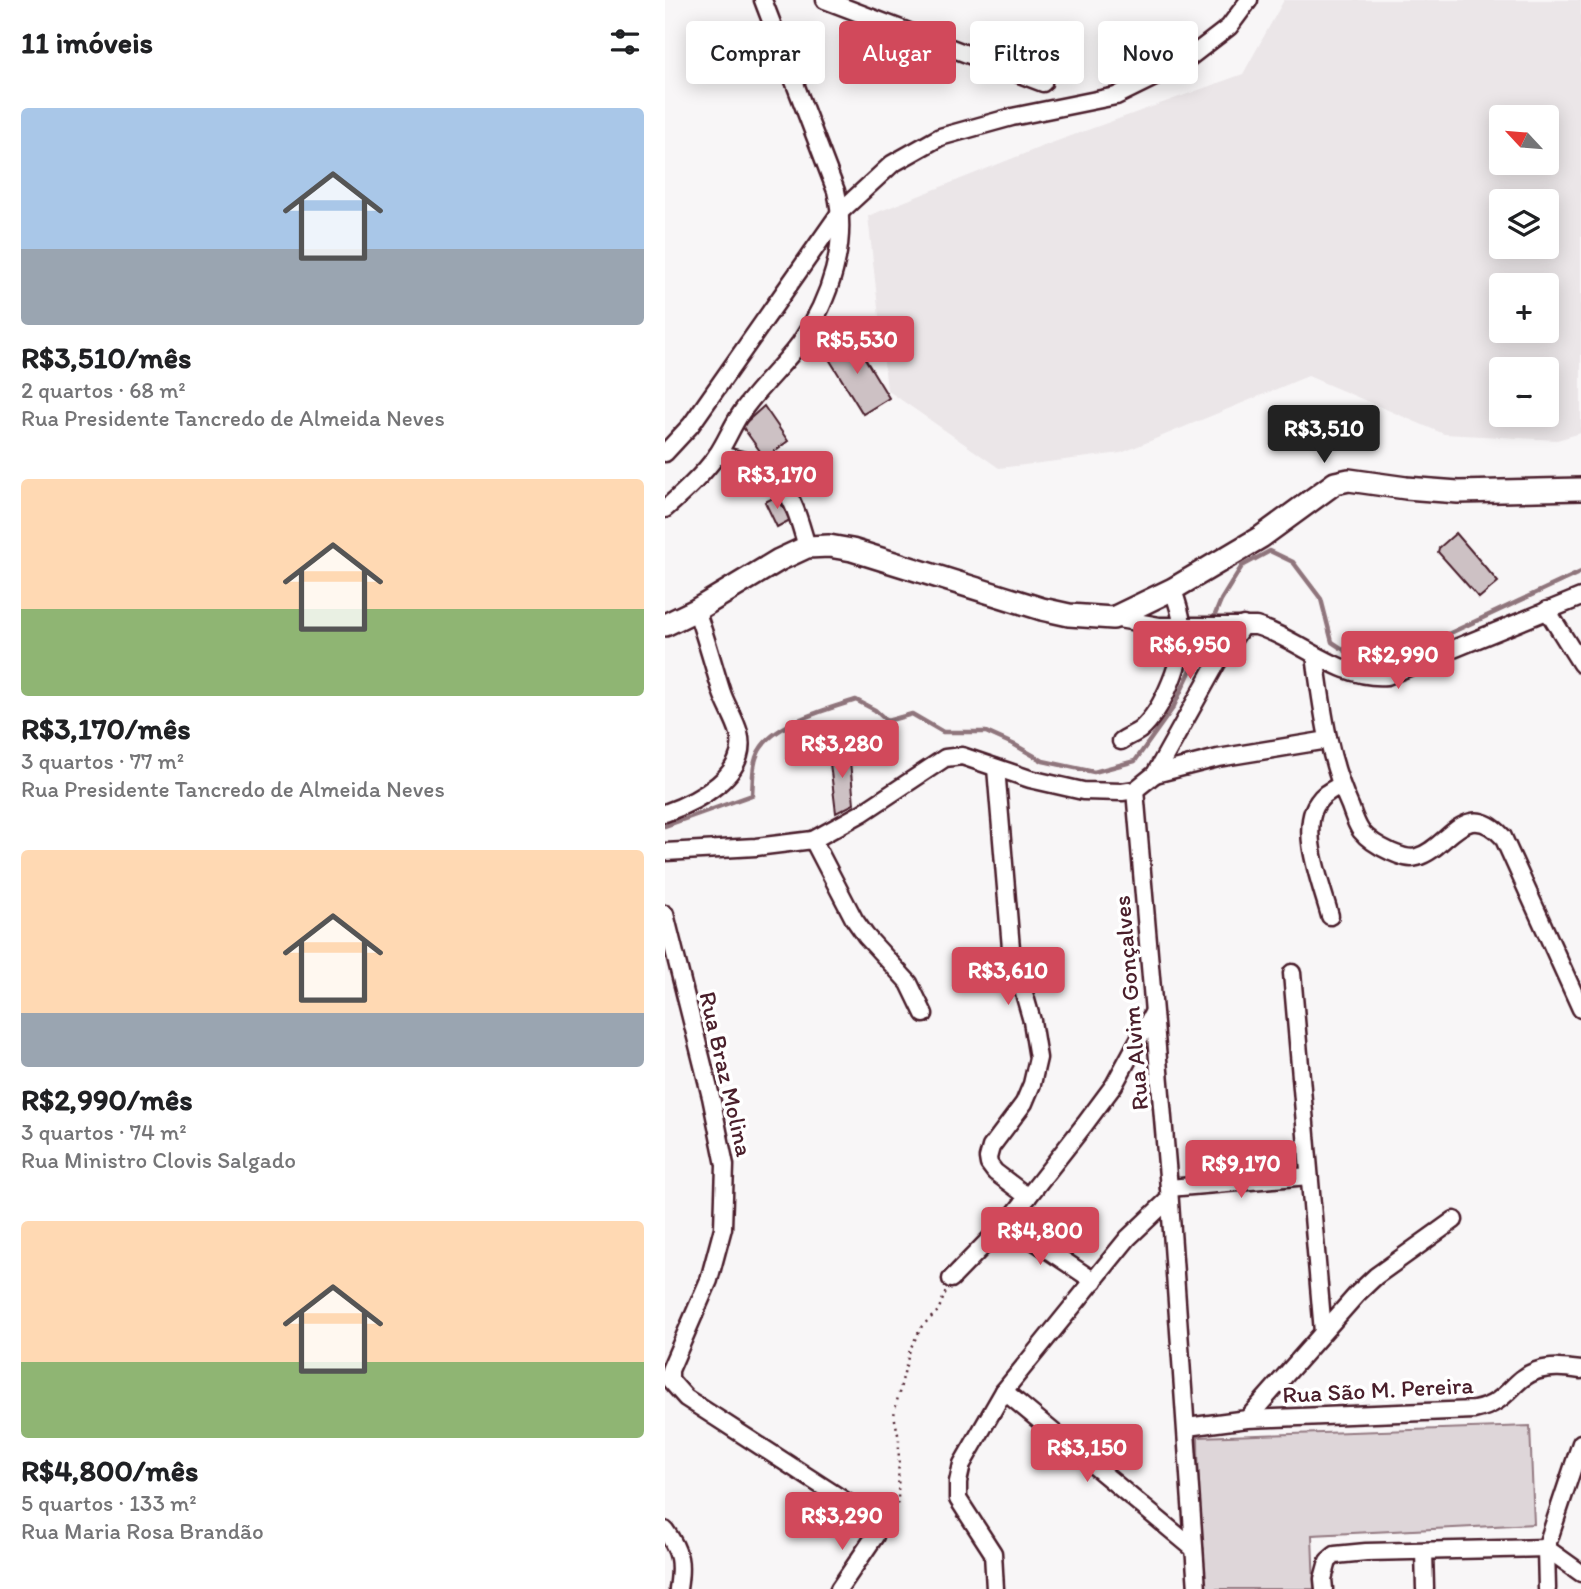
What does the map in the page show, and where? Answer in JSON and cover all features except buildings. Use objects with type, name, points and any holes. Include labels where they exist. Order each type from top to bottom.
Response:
[{"type":"main road","points":[[665,625],[696,610],[779,560],[807,547],[829,545],[1069,615],[1113,618],[1173,589],[1261,537],[1335,483],[1349,480],[1458,492],[1581,489]]},
{"type":"street","points":[[665,509],[682,495],[717,455],[740,413],[798,345],[816,318],[829,288],[839,251],[841,211],[829,171],[762,0]]},
{"type":"street","points":[[825,0],[970,55]]},
{"type":"street","points":[[665,453],[691,425],[841,211],[892,164],[940,137],[1012,117],[1116,96],[1181,64],[1229,27],[1249,0]]},
{"type":"street","points":[[717,455],[739,458],[770,471],[786,490],[797,511],[807,547]]},
{"type":"street","points":[[1121,741],[1139,730],[1155,712],[1175,669],[1186,626],[1173,589]]},
{"type":"street","points":[[1113,618],[1159,626],[1238,625],[1270,630],[1315,655],[1366,676],[1387,676],[1581,597]]},
{"type":"street","points":[[665,813],[690,804],[729,775],[740,746],[739,734],[725,701],[696,610]]},
{"type":"street","points":[[1547,610],[1581,664]]},
{"type":"street","points":[[665,852],[756,847],[813,840],[862,813],[945,758],[962,756],[1030,779],[1083,791],[1135,790],[1155,774],[1238,625]]},
{"type":"street","points":[[1315,655],[1328,740],[1340,785],[1360,829],[1371,841],[1405,857],[1415,858],[1425,854],[1458,827],[1468,823],[1482,822],[1494,828],[1503,837],[1581,1009]]},
{"type":"street","points":[[1155,774],[1218,758],[1328,740]]},
{"type":"street","points":[[996,768],[1011,948],[1032,1021],[1038,1058],[1024,1103],[991,1147],[988,1157],[995,1172],[1028,1197]]},
{"type":"street","points":[[1330,916],[1313,853],[1311,816],[1316,803],[1340,785]]},
{"type":"street","name":"Rua Alvim Gonçalves","points":[[1135,790],[1169,1193],[1197,1589]]},
{"type":"street","points":[[813,840],[854,919],[909,983],[924,1014]]},
{"type":"street","name":"Rua Braz Molina","points":[[665,914],[725,1165],[723,1228],[709,1280],[670,1370],[670,1380],[686,1398],[869,1515],[877,1526]]},
{"type":"street","points":[[1292,973],[1324,1332]]},
{"type":"street","points":[[951,1279],[1028,1197],[1114,1085],[1153,1013]]},
{"type":"street","points":[[995,1589],[993,1553],[958,1499],[958,1482],[962,1464],[1004,1391],[1128,1238],[1169,1193],[1309,1176]]},
{"type":"street","points":[[1247,1419],[1357,1293],[1376,1276],[1454,1220]]},
{"type":"street","points":[[1006,1222],[1094,1281]]},
{"type":"street","name":"Rua São M. Pereira","points":[[1187,1427],[1247,1419],[1474,1410],[1487,1408],[1500,1401],[1535,1371],[1559,1367],[1581,1370]]},
{"type":"street","points":[[1004,1391],[1194,1549]]},
{"type":"street","points":[[1547,1589],[1546,1548],[1580,1450]]},
{"type":"street","points":[[839,1589],[875,1536],[877,1526]]},
{"type":"street","points":[[665,1530],[678,1553],[682,1567],[678,1589]]},
{"type":"street","points":[[1324,1589],[1325,1567],[1328,1561],[1335,1555],[1366,1552],[1546,1548],[1581,1573]]},
{"type":"street","points":[[1424,1551],[1425,1589]]},
{"type":"path","points":[[877,1526],[890,1521],[898,1502],[899,1439],[894,1415],[910,1349],[922,1326],[938,1311],[951,1279]]},
{"type":"shaded area","points":[[1284,0],[1581,0],[1581,433],[1557,440],[1444,434],[1308,376],[1121,453],[999,468],[887,390],[868,216],[1046,145],[1243,74]]},
{"type":"shaded area","points":[[1530,1426],[1534,1524],[1312,1535],[1314,1589],[1200,1589],[1198,1437]]},
{"type":"waterway","points":[[1212,622],[1221,600],[1242,566],[1270,551],[1293,562],[1321,599],[1332,642],[1367,665],[1446,635],[1581,572]]},
{"type":"waterway","points":[[665,826],[752,795],[755,761],[766,741],[803,718],[856,700],[875,710],[887,721],[912,714],[943,732],[986,732],[1043,761],[1094,772],[1135,761],[1173,708],[1209,631]]}]
